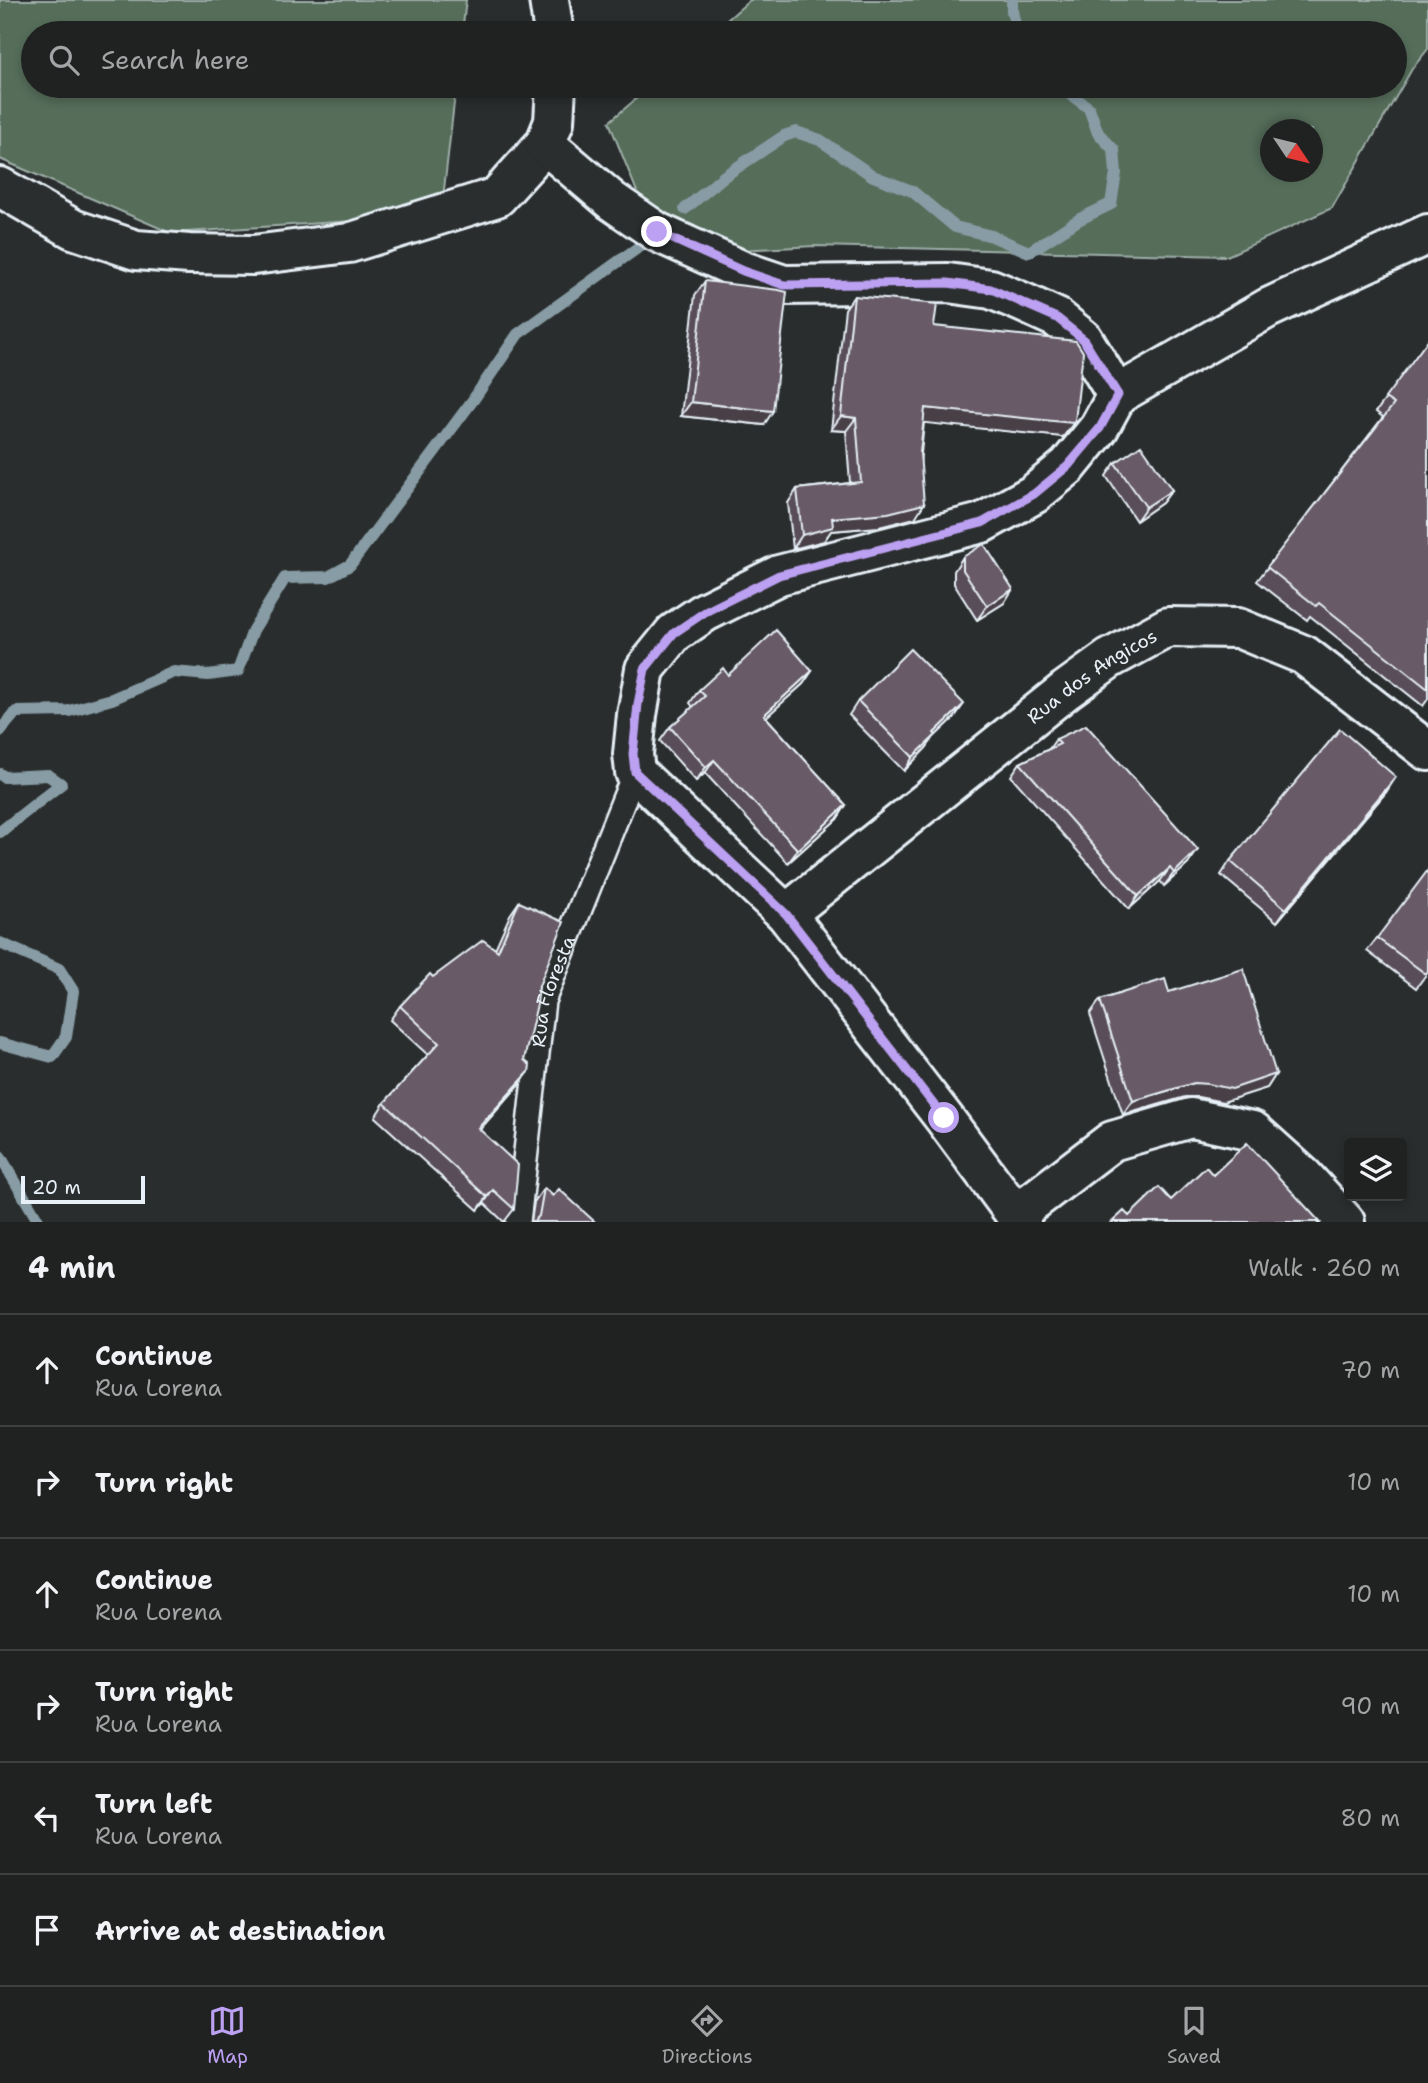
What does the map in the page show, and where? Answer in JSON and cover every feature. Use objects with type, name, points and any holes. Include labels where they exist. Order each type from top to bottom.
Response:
[{"type":"street","points":[[550,0],[553,21]]},
{"type":"street","points":[[0,187],[74,229],[136,250],[253,255],[349,243],[497,197],[545,144],[554,122],[555,98]]},
{"type":"street","points":[[545,144],[612,201],[657,232],[723,263],[784,285],[948,283],[991,289],[1023,302],[1057,318],[1083,339],[1118,395]]},
{"type":"street","points":[[1345,1222],[1303,1176],[1253,1131],[1191,1118],[1112,1142],[1018,1218],[786,914],[635,772],[633,754],[645,669],[674,633],[705,612],[779,575],[982,523],[1034,494],[1068,466],[1100,428],[1118,395],[1268,308],[1428,234]]},
{"type":"street","name":"Rua dos Angicos","points":[[786,914],[1066,690],[1109,659],[1168,627],[1238,628],[1304,655],[1428,751]]},
{"type":"lane","name":"Rua Floresta","points":[[518,1222],[543,1001],[635,772]]},
{"type":"green space","points":[[0,0],[466,0],[463,21],[21,21],[21,98],[455,98],[441,215],[171,233],[0,159]]},
{"type":"green space","points":[[750,0],[1428,0],[1428,49],[1407,78],[1407,21],[726,21]]},
{"type":"green space","points":[[637,98],[1395,98],[1332,208],[1227,256],[815,246],[662,254],[609,122]]},
{"type":"building","points":[[705,281],[787,292],[773,411],[691,402]]},
{"type":"building","points":[[854,296],[937,304],[934,326],[1076,341],[1083,352],[1075,421],[1073,423],[925,408],[920,453],[924,504],[888,513],[832,518],[833,527],[802,535],[797,489],[861,482],[856,418],[841,416]]},
{"type":"building","points":[[1428,340],[1428,689],[1319,603],[1316,606],[1267,567],[1394,404],[1385,398]]},
{"type":"building","points":[[1141,445],[1172,490],[1146,507],[1115,463]]},
{"type":"building","points":[[984,544],[1013,589],[987,606],[963,570],[963,557]]},
{"type":"building","points":[[776,630],[812,671],[764,715],[846,805],[798,850],[714,760],[706,767],[670,727],[705,696],[699,690],[723,668],[728,675]]},
{"type":"building","points":[[910,649],[964,704],[913,757],[858,701]]},
{"type":"building","points":[[1086,725],[1198,850],[1174,873],[1170,868],[1138,896],[1020,763],[1060,744],[1056,739]]},
{"type":"building","points":[[1340,729],[1396,777],[1286,909],[1230,861]]},
{"type":"building","points":[[1428,870],[1428,971],[1426,974],[1377,938]]},
{"type":"building","points":[[519,902],[564,922],[539,986],[524,1060],[530,1065],[529,1072],[478,1128],[518,1165],[514,1209],[493,1190],[487,1197],[384,1103],[439,1043],[400,1006],[430,974],[433,977],[483,940],[498,951]]},
{"type":"building","points":[[1243,969],[1276,1074],[1232,1089],[1194,1083],[1133,1101],[1100,1000],[1165,979],[1169,992]]},
{"type":"building","points":[[1247,1143],[1320,1222],[1112,1222],[1124,1211],[1129,1216],[1159,1187],[1171,1200],[1206,1167],[1213,1175]]},
{"type":"building","points":[[544,1188],[553,1196],[559,1189],[595,1222],[529,1222],[539,1216]]},
{"type":"waterway","points":[[1012,0],[1014,21]]},
{"type":"waterway","points":[[685,209],[723,177],[784,136],[796,132],[820,140],[873,176],[912,191],[955,227],[992,236],[1029,252],[1080,219],[1111,204],[1116,173],[1114,150],[1098,133],[1089,108],[1075,98]]},
{"type":"waterway","points":[[0,731],[16,712],[69,711],[112,699],[174,672],[208,675],[238,671],[253,630],[285,578],[328,577],[350,565],[473,400],[518,334],[643,244]]},
{"type":"waterway","points":[[0,774],[4,777],[48,775],[61,784],[0,832]]},
{"type":"waterway","points":[[0,943],[59,969],[73,991],[66,1037],[52,1057],[0,1043]]},
{"type":"waterway","points":[[0,1156],[39,1222]]},
{"type":"route","points":[[657,232],[743,271],[784,285],[948,283],[991,289],[1057,318],[1083,339],[1118,395],[1100,428],[1068,466],[1034,494],[982,523],[779,575],[705,612],[674,633],[645,669],[633,754],[635,772],[786,914],[944,1118]]}]
